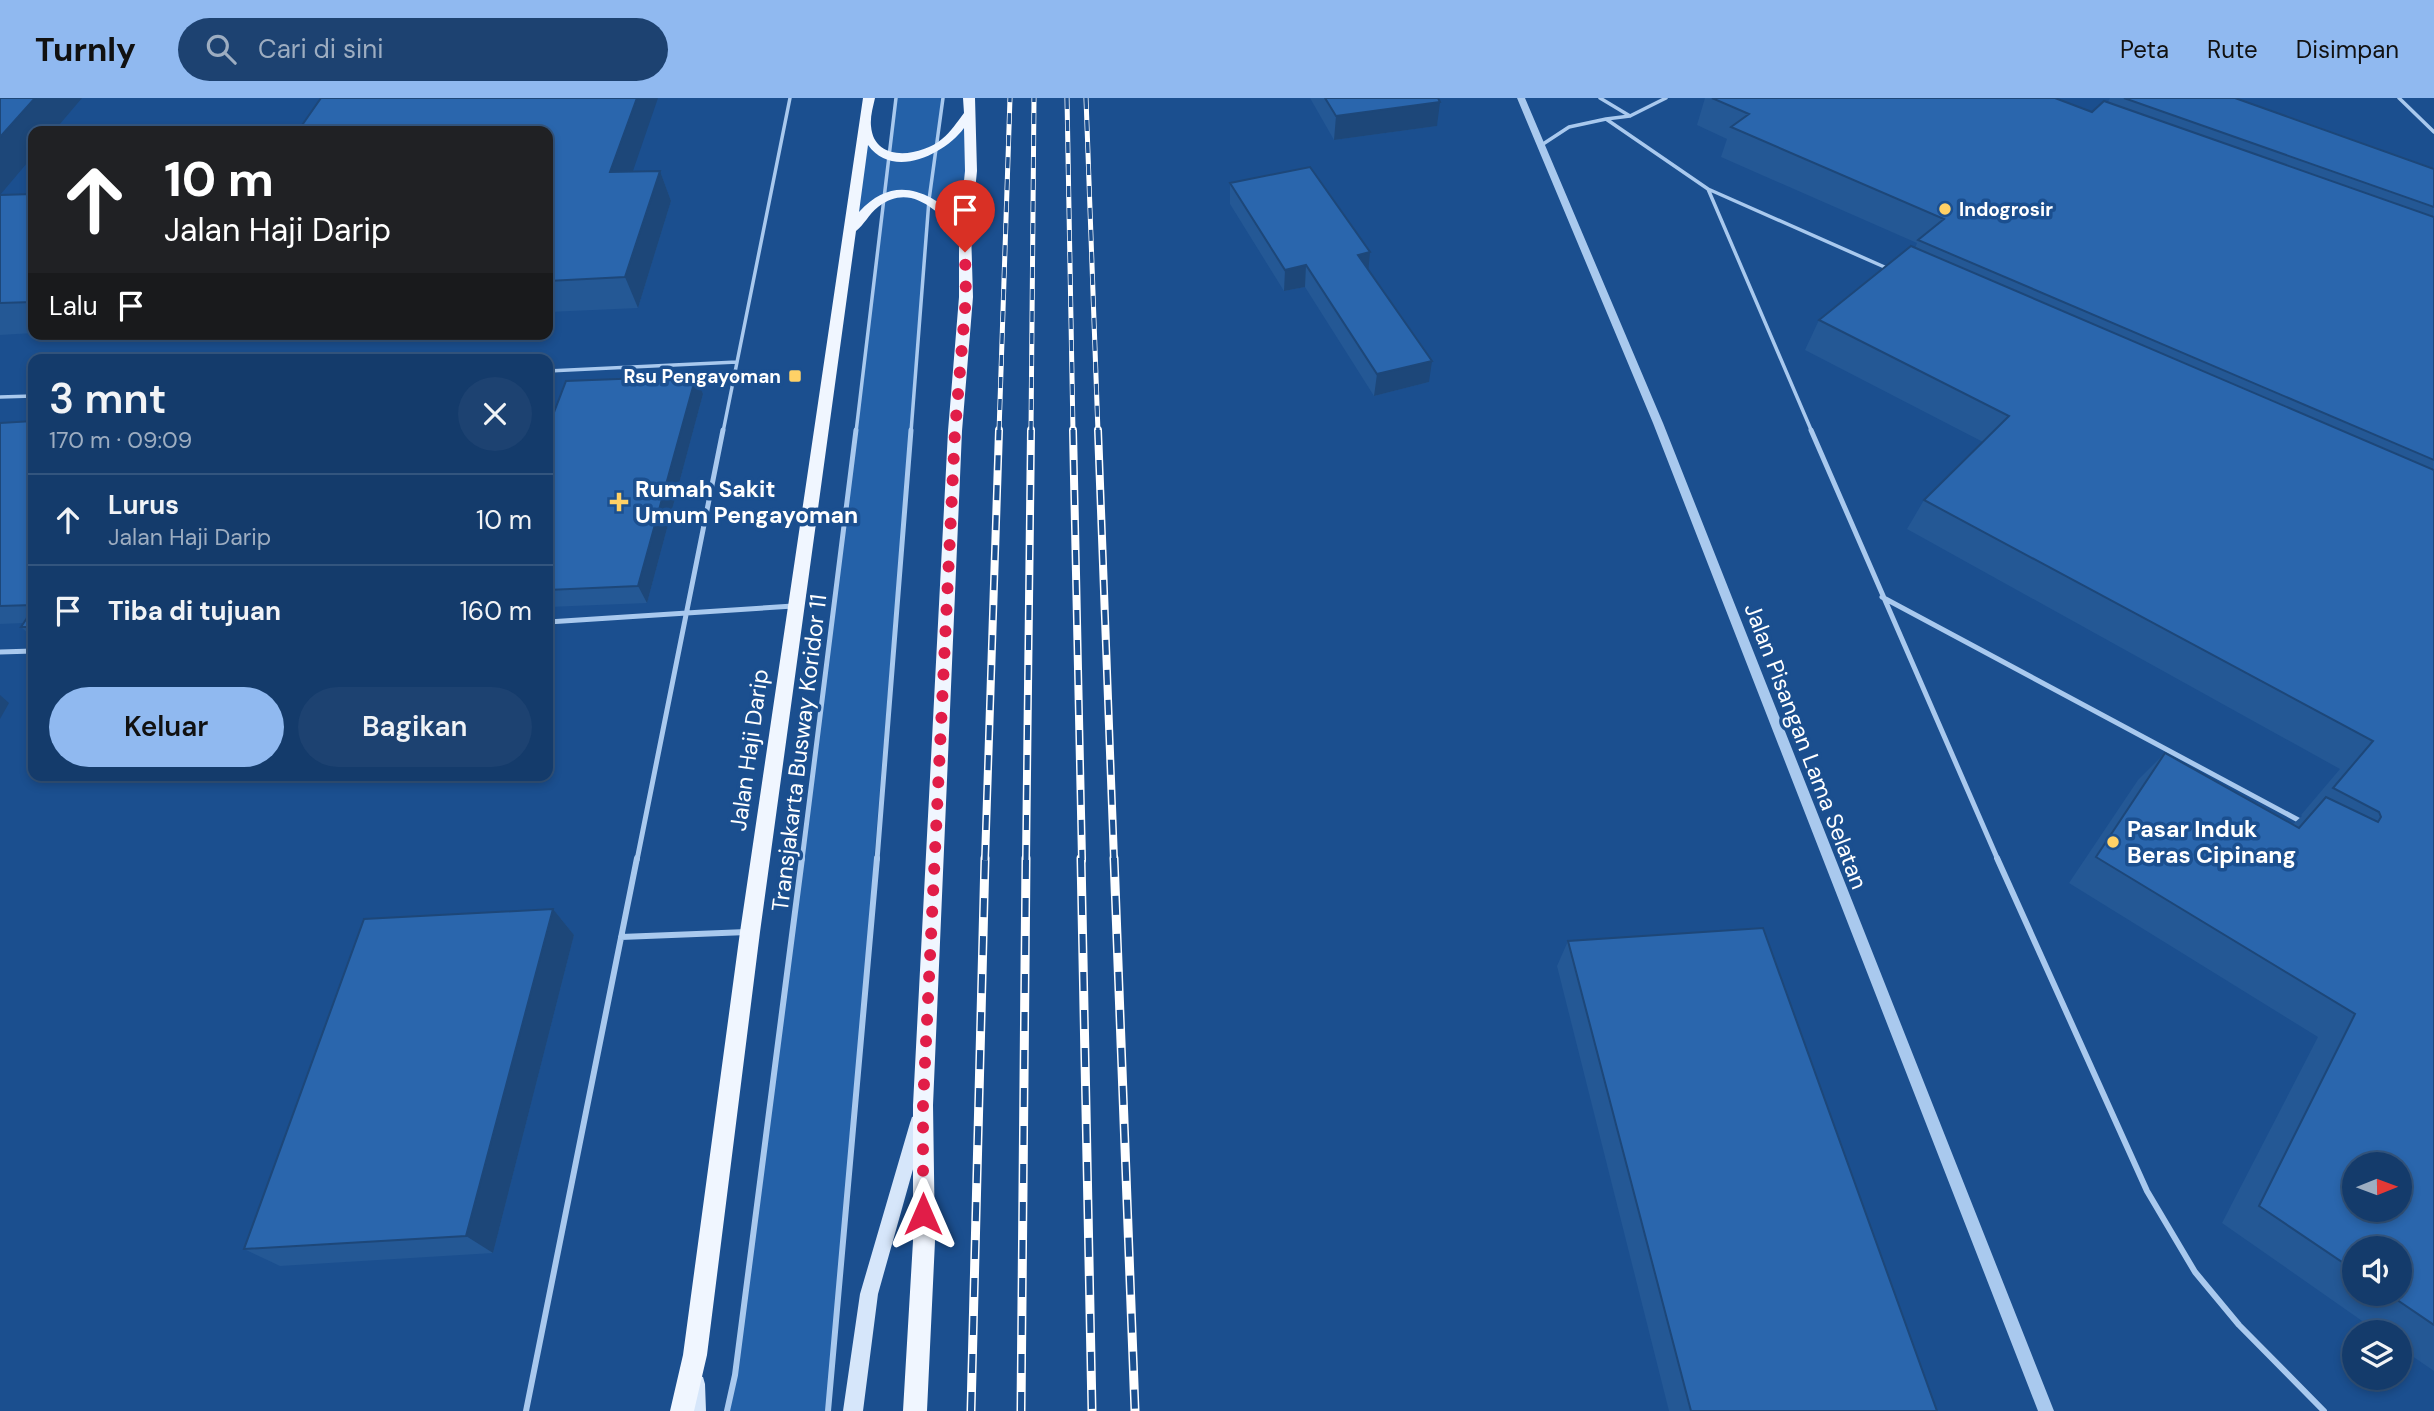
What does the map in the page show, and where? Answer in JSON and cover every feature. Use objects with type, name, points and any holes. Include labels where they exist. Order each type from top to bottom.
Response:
[{"type":"main road","name":"Jalan Haji Darip","points":[[696,1411],[695,1355],[750,932],[869,98]]},
{"type":"main road","points":[[915,1411],[923,1241],[923,1105],[955,431],[966,297],[965,230],[971,171],[968,98]]},
{"type":"main road","points":[[864,125],[874,145],[890,155],[916,156],[947,141],[968,115]]},
{"type":"main road","points":[[849,237],[864,211],[883,198],[910,194],[929,200],[965,230]]},
{"type":"main road","points":[[853,1411],[870,1294],[923,1105]]},
{"type":"main road","points":[[682,1411],[695,1355]]},
{"type":"street","name":"Jalan Pisangan Lama Selatan","points":[[1521,98],[1658,423],[1935,1136],[2046,1411]]},
{"type":"lane","points":[[526,1411],[790,98]]},
{"type":"lane","name":"Transjakarta Busway Koridor 11","points":[[727,1411],[735,1375],[793,933],[877,274],[883,198],[896,98]]},
{"type":"lane","points":[[828,1411],[870,951],[929,200],[943,98]]},
{"type":"lane","points":[[1600,98],[1630,116]]},
{"type":"lane","points":[[1540,146],[1569,127],[1630,116],[1666,98]]},
{"type":"lane","points":[[2399,98],[2434,132]]},
{"type":"lane","points":[[1606,119],[1708,189],[1899,273]]},
{"type":"lane","points":[[1708,189],[1882,597],[2147,1191],[2195,1272],[2239,1325],[2324,1411]]},
{"type":"lane","points":[[553,371],[737,362]]},
{"type":"lane","points":[[0,397],[28,396]]},
{"type":"lane","points":[[1882,597],[2306,824]]},
{"type":"lane","points":[[553,622],[796,605]]},
{"type":"lane","points":[[0,652],[28,651]]},
{"type":"lane","points":[[621,937],[750,932]]},
{"type":"shaded area","points":[[896,98],[943,98],[935,147],[968,115],[965,230],[929,201],[828,1411],[727,1411],[735,1375],[841,556],[883,199],[849,237],[864,126],[874,145],[890,155]]},
{"type":"building","points":[[0,98],[35,98],[0,137]]},
{"type":"building","points":[[321,98],[637,98],[610,172],[660,171],[625,277],[553,281],[553,126],[301,126]]},
{"type":"building","points":[[1325,98],[1438,98],[1440,102],[1336,116]]},
{"type":"building","points":[[1712,98],[2055,98],[2092,112],[2104,101],[2434,217],[2434,460],[1918,240],[1944,219],[1731,127],[1749,114]]},
{"type":"building","points":[[2124,98],[2235,98],[2434,169],[2434,207]]},
{"type":"building","points":[[1310,167],[1370,252],[1358,255],[1432,361],[1377,374],[1306,265],[1285,270],[1230,183]]},
{"type":"building","points":[[28,194],[28,302],[0,303],[0,195]]},
{"type":"building","points":[[1911,246],[2434,470],[2434,1325],[2406,1306],[2412,1306],[2412,1236],[2342,1236],[2342,1262],[2259,1206],[2355,1014],[2096,857],[2165,753],[2299,828],[2326,797],[2378,822],[2381,817],[2379,812],[2333,788],[2373,741],[1924,500],[2009,416],[1819,320]]},
{"type":"building","name":"Rumah Sakit Umum Pengayoman","points":[[696,376],[638,586],[553,590],[553,415],[566,381]]},
{"type":"building","points":[[28,421],[28,605],[0,606],[0,423]]},
{"type":"building","points":[[28,616],[28,627],[21,627]]},
{"type":"building","points":[[553,909],[466,1236],[244,1249],[364,919]]},
{"type":"building","points":[[1763,928],[1937,1411],[1691,1411],[1568,941]]},
{"type":"railway","points":[[999,432],[1010,98]]},
{"type":"railway","points":[[1031,432],[1034,98]]},
{"type":"railway","points":[[1067,98],[1073,432]]},
{"type":"railway","points":[[1086,98],[1098,432]]},
{"type":"railway","points":[[985,860],[999,430]]},
{"type":"railway","points":[[1026,860],[1031,430]]},
{"type":"railway","points":[[1073,430],[1082,860]]},
{"type":"railway","points":[[1098,430],[1114,860]]},
{"type":"railway","points":[[971,1411],[985,858]]},
{"type":"railway","points":[[1021,1411],[1026,858]]},
{"type":"railway","points":[[1081,858],[1092,1411]]},
{"type":"railway","points":[[1114,858],[1135,1411]]},
{"type":"place","name":"Indogrosir","points":[[1945,209]]},
{"type":"place","name":"Rsu Pengayoman","points":[[795,376]]},
{"type":"place","name":"Rumah Sakit Umum Pengayoman","points":[[619,502]]},
{"type":"place","name":"Pasar Induk Beras Cipinang","points":[[2113,842]]},
{"type":"route","points":[[923,1214],[923,1105],[955,431],[966,297],[965,252]]}]
